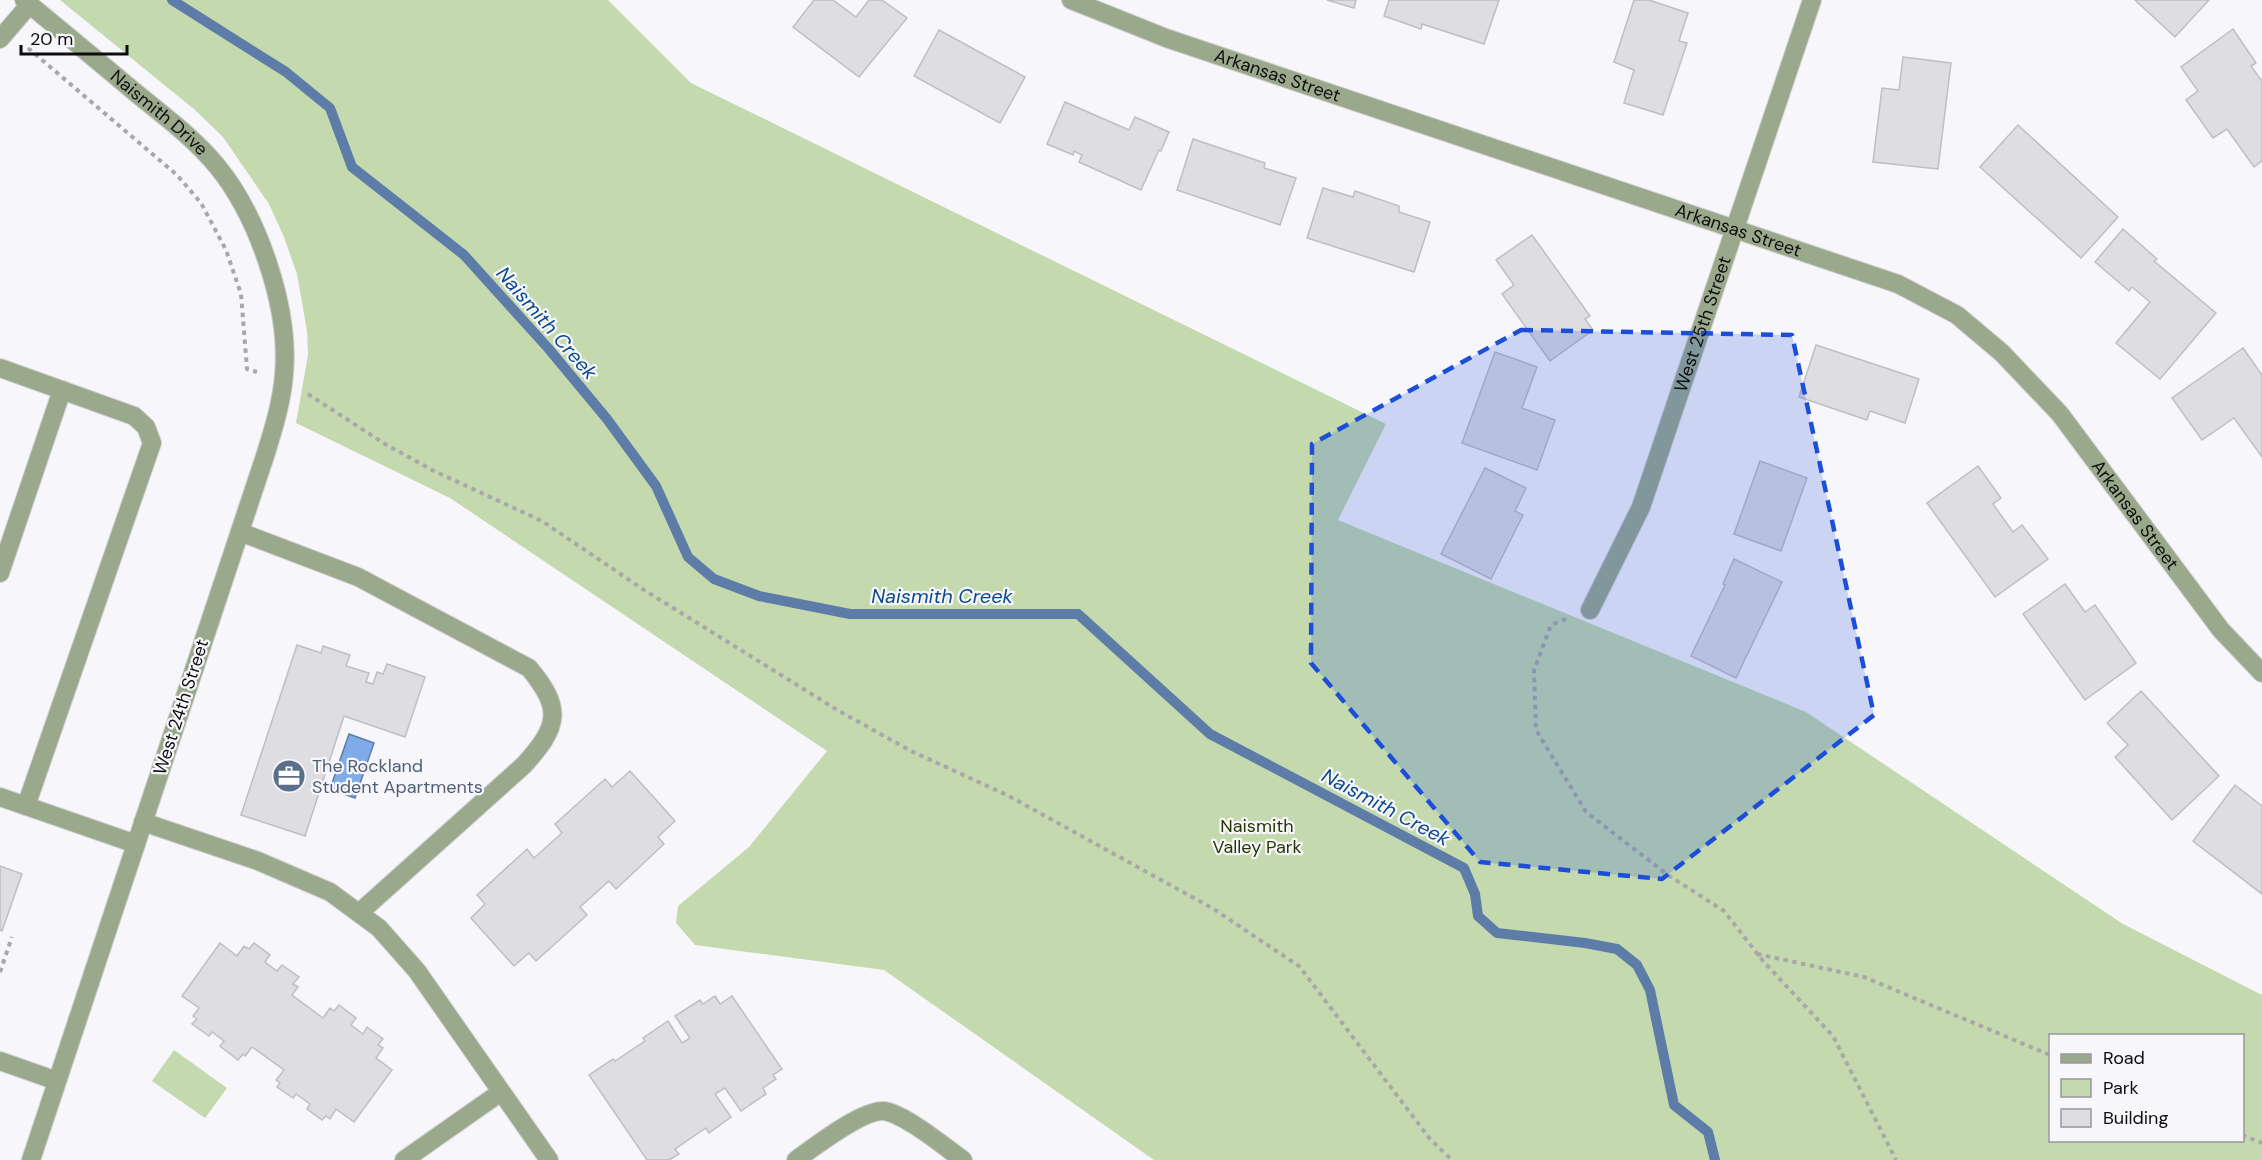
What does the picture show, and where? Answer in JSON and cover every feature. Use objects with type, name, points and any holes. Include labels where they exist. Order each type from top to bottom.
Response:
[{"type":"street","name":"Arkansas Street","points":[[1071,0],[1166,38],[1898,284],[1957,315],[2002,352],[2060,414],[2221,630],[2262,673]]},
{"type":"street","name":"West 25th Street","points":[[1590,610],[1641,507],[1812,0]]},
{"type":"street","points":[[4,35],[27,2]]},
{"type":"street","name":"Naismith Drive","points":[[27,2],[189,136],[217,166],[240,198],[263,248]]},
{"type":"street","name":"West 24th Street","points":[[31,1160],[279,408],[285,373],[284,338],[276,294],[263,248]]},
{"type":"street","points":[[0,368],[134,416],[146,427],[152,443],[26,806]]},
{"type":"street","points":[[0,573],[62,390]]},
{"type":"street","points":[[240,532],[358,577],[529,668],[546,688],[554,712],[544,742],[524,765],[359,913]]},
{"type":"street","points":[[0,797],[136,844]]},
{"type":"street","points":[[143,822],[258,861],[330,892],[379,928],[417,971],[549,1160]]},
{"type":"street","points":[[0,1061],[57,1081]]},
{"type":"street","points":[[404,1160],[501,1092]]},
{"type":"street","points":[[796,1160],[864,1116],[884,1111],[908,1121],[963,1160]]},
{"type":"path","points":[[4,35],[177,175],[201,203],[226,250],[241,294],[247,369]]},
{"type":"path","points":[[316,398],[394,449],[434,471],[542,521],[644,590],[838,711],[911,751],[1007,795],[1212,908],[1299,966],[1415,1121],[1452,1160]]},
{"type":"path","points":[[1590,610],[1551,625],[1534,670],[1536,730],[1586,812],[1668,875],[1724,910],[1757,954],[1833,1036],[1896,1160]]},
{"type":"path","points":[[0,972],[12,937]]},
{"type":"path","points":[[1757,954],[1864,977],[2049,1055]]},
{"type":"path","points":[[2244,1136],[2262,1143]]},
{"type":"highlighted area","points":[[1521,330],[1792,335],[1874,715],[1662,879],[1480,862],[1311,663],[1312,444]]},
{"type":"green space","name":"Naismith Valley Park","points":[[60,0],[608,0],[691,83],[1386,424],[1338,520],[1806,712],[2123,924],[2262,995],[2262,1160],[1154,1160],[884,970],[695,945],[676,923],[678,906],[749,847],[827,751],[450,498],[296,423],[308,355],[307,331],[297,274],[269,204],[223,137],[195,110]]},
{"type":"green space","points":[[174,1050],[227,1088],[205,1118],[152,1081]]},
{"type":"water","points":[[349,734],[374,743],[355,798],[330,789]]},
{"type":"building","points":[[814,0],[833,0],[856,17],[869,0],[882,0],[907,18],[859,77],[793,27]]},
{"type":"building","points":[[1327,0],[1356,0],[1354,8]]},
{"type":"building","points":[[1389,0],[1499,0],[1484,44],[1422,24],[1421,29],[1384,16]]},
{"type":"building","points":[[1634,0],[1649,0],[1688,13],[1679,41],[1687,43],[1663,115],[1624,103],[1634,70],[1614,62]]},
{"type":"building","points":[[2135,0],[2209,0],[2175,37]]},
{"type":"building","points":[[2233,29],[2256,63],[2251,66],[2262,81],[2262,161],[2254,167],[2227,129],[2213,138],[2186,100],[2198,91],[2181,67]]},
{"type":"building","points":[[939,30],[1025,77],[1000,123],[914,76]]},
{"type":"building","points":[[1903,57],[1951,63],[1938,169],[1873,162],[1882,88],[1899,90]]},
{"type":"building","points":[[1065,102],[1129,130],[1135,117],[1169,132],[1141,190],[1079,162],[1082,155],[1074,151],[1073,155],[1047,144]]},
{"type":"building","points":[[2018,125],[2118,217],[2081,258],[1980,167]]},
{"type":"building","points":[[1193,139],[1265,163],[1264,168],[1296,178],[1280,225],[1177,190]]},
{"type":"building","points":[[1323,188],[1353,197],[1355,191],[1399,206],[1399,212],[1430,222],[1414,272],[1307,238]]},
{"type":"building","points":[[2123,229],[2157,259],[2154,261],[2216,313],[2160,379],[2116,343],[2150,302],[2132,287],[2129,291],[2095,262]]},
{"type":"building","points":[[1532,235],[1590,316],[1585,319],[1593,330],[1550,361],[1502,294],[1514,285],[1496,260]]},
{"type":"building","points":[[1816,345],[1919,379],[1905,423],[1870,411],[1867,420],[1799,397]]},
{"type":"building","points":[[2243,348],[2262,375],[2262,457],[2234,418],[2202,440],[2172,398]]},
{"type":"building","points":[[1495,352],[1537,367],[1522,408],[1555,420],[1537,470],[1462,443]]},
{"type":"building","points":[[1760,461],[1807,478],[1781,551],[1734,534]]},
{"type":"building","points":[[1978,466],[2001,498],[1993,504],[2013,532],[2022,525],[2048,559],[1995,597],[1927,503]]},
{"type":"building","points":[[1485,468],[1526,488],[1515,511],[1523,515],[1491,579],[1441,554]]},
{"type":"building","points":[[1734,559],[1782,582],[1736,678],[1691,656],[1725,585],[1723,584]]},
{"type":"building","points":[[2065,584],[2085,612],[2095,605],[2136,663],[2085,700],[2023,614]]},
{"type":"building","name":"The Rockland Student Apartments","points":[[297,645],[321,653],[323,646],[350,655],[346,666],[369,673],[366,682],[373,684],[377,672],[383,674],[387,664],[425,677],[405,737],[344,716],[305,836],[241,815]]},
{"type":"building","points":[[2141,691],[2219,776],[2172,820],[2115,757],[2128,745],[2107,723]]},
{"type":"building","points":[[630,771],[675,821],[658,837],[664,844],[616,889],[609,881],[580,907],[587,915],[536,961],[529,953],[514,966],[471,918],[485,904],[477,895],[527,849],[534,858],[562,833],[555,824],[605,779],[612,787]]},
{"type":"building","points":[[2235,785],[2262,806],[2262,894],[2193,841]]},
{"type":"building","points":[[0,866],[22,874],[2,931],[0,930]]},
{"type":"building","points":[[220,943],[237,956],[244,946],[249,949],[254,943],[270,955],[265,962],[277,971],[282,965],[299,977],[293,984],[298,987],[292,995],[323,1018],[330,1008],[334,1011],[339,1005],[356,1018],[351,1025],[363,1034],[367,1027],[383,1039],[378,1045],[383,1048],[376,1058],[392,1070],[354,1122],[336,1109],[330,1119],[326,1116],[322,1120],[307,1109],[310,1104],[296,1094],[293,1098],[277,1087],[280,1083],[276,1080],[284,1070],[252,1047],[245,1056],[243,1054],[238,1060],[220,1046],[224,1041],[212,1032],[209,1036],[192,1024],[197,1019],[193,1016],[199,1008],[182,996]]},
{"type":"building","points":[[715,996],[720,1004],[732,996],[782,1069],[773,1075],[776,1079],[763,1088],[766,1094],[741,1111],[725,1088],[715,1094],[731,1117],[709,1133],[706,1128],[675,1149],[679,1154],[669,1160],[647,1160],[589,1075],[645,1041],[643,1038],[668,1021],[682,1043],[690,1038],[675,1016],[700,1000],[703,1004]]},
{"type":"waterway","name":"Naismith Creek","points":[[172,0],[286,72],[330,108],[352,167],[464,255],[548,348],[607,419],[656,486],[688,557],[714,579],[759,596],[850,614],[1078,614],[1210,734],[1464,868],[1475,894],[1478,916],[1497,933],[1617,949],[1637,965],[1650,990],[1674,1105],[1708,1132],[1715,1160]]},
{"type":"place","name":"The Rockland Student Apartments","points":[[289,776]]}]
